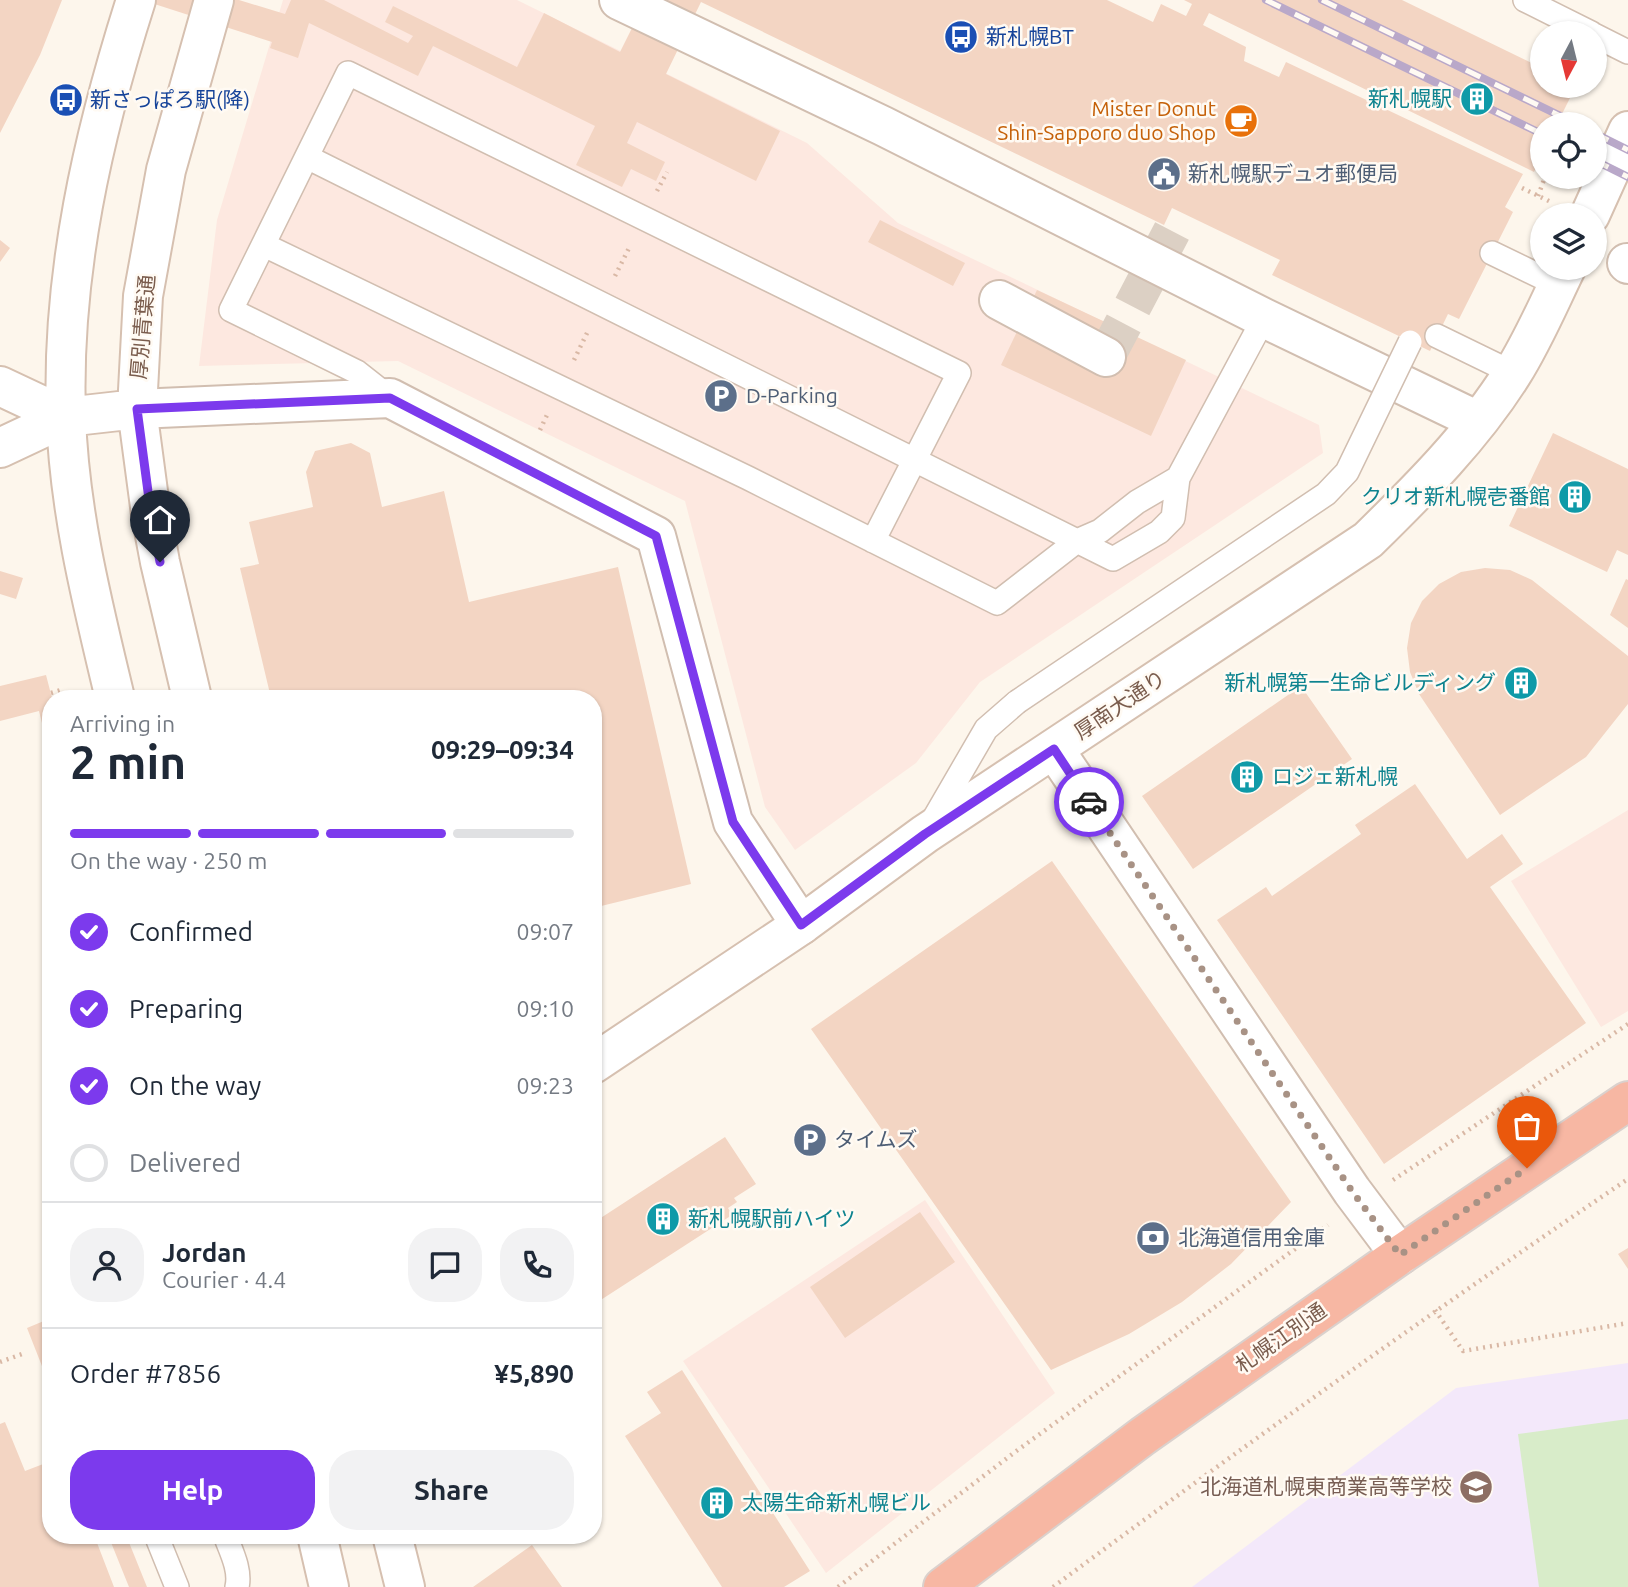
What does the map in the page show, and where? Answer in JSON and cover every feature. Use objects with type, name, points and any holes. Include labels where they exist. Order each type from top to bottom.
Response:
[{"type":"highway","name":"札幌江別通","points":[[943,1587],[1143,1436],[1400,1255],[1628,1101]]},
{"type":"street","points":[[114,690],[77,524],[66,417],[70,287],[91,159],[114,69],[136,0]]},
{"type":"street","name":"厚別青葉通","points":[[190,690],[160,562],[137,409],[143,296],[163,183],[214,0]]},
{"type":"street","points":[[619,0],[883,126],[1264,318],[1478,421]]},
{"type":"street","points":[[1595,203],[1628,131]]},
{"type":"street","name":"厚南大通り","points":[[602,1059],[801,925],[925,834],[1368,540],[1423,487],[1478,421],[1513,373],[1560,280]]},
{"type":"street","points":[[999,299],[1105,357]]},
{"type":"street","points":[[0,386],[66,417]]},
{"type":"street","points":[[0,448],[66,417],[137,409],[390,398],[656,536],[733,822],[801,925]]},
{"type":"street","points":[[1054,749],[1352,1191],[1400,1255]]},
{"type":"street","points":[[319,1544],[329,1587]]},
{"type":"street","points":[[395,1544],[405,1587]]},
{"type":"lane","points":[[1525,0],[1567,21]]},
{"type":"lane","points":[[1607,41],[1628,52]]},
{"type":"lane","points":[[390,398],[357,372],[231,310],[348,74],[958,373],[873,541]]},
{"type":"lane","points":[[307,157],[1113,559],[1159,532],[1173,519],[1178,478],[1264,318]]},
{"type":"lane","points":[[264,245],[748,478],[997,603],[1077,541],[1100,531],[1137,502],[1178,478]]},
{"type":"lane","points":[[1492,253],[1530,265]]},
{"type":"lane","points":[[1437,336],[1513,373]]},
{"type":"lane","points":[[925,834],[986,729],[1017,702],[1326,494],[1347,472],[1410,342]]},
{"type":"lane","points":[[160,1544],[177,1587]]},
{"type":"lane","points":[[228,1544],[239,1580],[237,1587]]},
{"type":"path","points":[[1538,196],[1541,189]]},
{"type":"path","points":[[1387,1184],[1628,1024]]},
{"type":"path","points":[[1053,1587],[1249,1442],[1435,1310],[1628,1179]]},
{"type":"path","points":[[838,1587],[1026,1444],[1331,1224]]},
{"type":"path","points":[[1435,1310],[1463,1351],[1628,1323]]},
{"type":"path","points":[[0,1362],[25,1353]]},
{"type":"shaded area","name":"D-Parking","points":[[283,0],[517,0],[807,143],[898,223],[1319,425],[1323,453],[980,682],[916,763],[795,850],[765,807],[685,501],[398,361],[199,366],[217,220]]},
{"type":"shaded area","points":[[1628,810],[1628,1011],[1601,1027],[1511,881]]},
{"type":"shaded area","points":[[925,1200],[1055,1393],[826,1573],[683,1361]]},
{"type":"shaded area","name":"北海道札幌東商業高等学校","points":[[1628,1363],[1628,1587],[1192,1587],[1456,1388]]},
{"type":"green space","points":[[1628,1419],[1628,1587],[1539,1587],[1518,1434]]},
{"type":"building","points":[[0,0],[62,0],[40,55],[0,133]]},
{"type":"building","points":[[142,0],[239,0],[285,14],[291,0],[324,0],[408,43],[413,36],[385,22],[393,6],[517,67],[544,13],[620,52],[646,0],[1107,0],[1153,22],[1161,4],[1186,16],[1192,4],[1184,0],[1402,0],[1530,62],[1530,98],[1570,98],[1563,112],[1530,112],[1530,170],[1209,13],[1203,25],[1246,47],[1244,61],[1279,77],[1286,62],[1523,174],[1505,207],[1513,212],[1459,319],[1448,314],[1430,351],[1272,275],[1280,260],[1172,208],[1164,225],[701,2],[666,74],[780,131],[756,181],[637,122],[627,143],[665,162],[656,181],[631,169],[622,187],[576,165],[595,126],[433,46],[418,76],[309,23],[298,58],[270,48],[272,42]]},
{"type":"building","points":[[880,220],[965,263],[953,286],[868,242]]},
{"type":"building","points":[[0,240],[10,248],[0,262]]},
{"type":"building","points":[[1037,290],[1186,360],[1151,436],[1001,365]]},
{"type":"building","name":"クリオ新札幌壱番館","points":[[1553,433],[1628,469],[1628,555],[1617,550],[1607,572],[1509,526]]},
{"type":"building","points":[[351,443],[370,453],[382,507],[444,491],[469,602],[618,567],[691,884],[602,906],[602,690],[269,690],[240,568],[259,564],[249,522],[313,507],[306,472],[315,451]]},
{"type":"building","name":"新札幌第一生命ビルディング","points":[[1485,568],[1510,570],[1532,580],[1628,656],[1628,704],[1586,757],[1500,815],[1419,694],[1410,672],[1407,648],[1411,623],[1422,601],[1439,584],[1461,572]]},
{"type":"building","points":[[0,571],[23,578],[16,599],[0,594]]},
{"type":"building","points":[[1626,579],[1628,580],[1628,628],[1610,615]]},
{"type":"building","points":[[46,675],[50,690],[42,690],[42,723],[39,711],[0,721],[0,686]]},
{"type":"building","name":"ロジェ新札幌","points":[[1301,686],[1352,759],[1193,869],[1142,796]]},
{"type":"building","points":[[1415,784],[1467,859],[1502,834],[1523,864],[1490,887],[1586,1023],[1384,1164],[1217,920],[1266,887],[1272,896],[1361,834],[1355,825]]},
{"type":"building","points":[[1052,861],[1291,1202],[1231,1264],[1182,1302],[1129,1334],[1051,1370],[811,1029]]},
{"type":"building","name":"新札幌駅前ハイツ","points":[[725,1137],[756,1184],[734,1198],[737,1202],[728,1208],[732,1215],[602,1299],[602,1217]]},
{"type":"building","points":[[920,1212],[955,1262],[845,1338],[810,1287]]},
{"type":"building","points":[[1628,1248],[1628,1269],[1618,1254]]},
{"type":"building","points":[[42,1322],[42,1366],[27,1328]]},
{"type":"building","name":"太陽生命新札幌ビル","points":[[682,1370],[810,1571],[784,1587],[722,1587],[625,1436],[661,1413],[647,1392]]},
{"type":"building","points":[[5,1422],[25,1471],[42,1464],[42,1544],[97,1544],[114,1587],[0,1587],[0,1424]]},
{"type":"building","points":[[112,1544],[130,1544],[147,1587],[129,1587]]},
{"type":"building","points":[[532,1545],[562,1587],[473,1587]]},
{"type":"tunnel","points":[[1106,357],[1172,231]]},
{"type":"railway","points":[[1266,0],[1530,128]]},
{"type":"railway","points":[[1322,0],[1552,112]]},
{"type":"railway","points":[[1607,140],[1628,150]]},
{"type":"railway","points":[[1607,166],[1628,177]]},
{"type":"way so far","points":[[1089,802],[1352,1191],[1400,1255],[1527,1168]]},
{"type":"place","name":"新札幌BT","points":[[961,37]]},
{"type":"place","name":"新札幌駅","points":[[1477,99]]},
{"type":"place","name":"新さっぽろ駅(降)","points":[[66,100]]},
{"type":"place","name":"Mister Donut Shin-Sapporo duo Shop","points":[[1241,121]]},
{"type":"place","name":"新札幌駅デュオ郵便局","points":[[1164,174]]},
{"type":"place","name":"D-Parking","points":[[721,396]]},
{"type":"place","name":"クリオ新札幌壱番館","points":[[1575,497]]},
{"type":"place","name":"新札幌第一生命ビルディング","points":[[1521,683]]},
{"type":"place","name":"ロジェ新札幌","points":[[1247,777]]},
{"type":"place","name":"タイムズ","points":[[810,1140]]},
{"type":"place","name":"新札幌駅前ハイツ","points":[[663,1219]]},
{"type":"place","name":"北海道信用金庫","points":[[1153,1238]]},
{"type":"place","name":"北海道札幌東商業高等学校","points":[[1476,1487]]},
{"type":"place","name":"太陽生命新札幌ビル","points":[[717,1503]]},
{"type":"route","points":[[160,562],[137,409],[390,398],[656,536],[733,822],[801,925],[925,834],[1054,749],[1089,802]]}]
